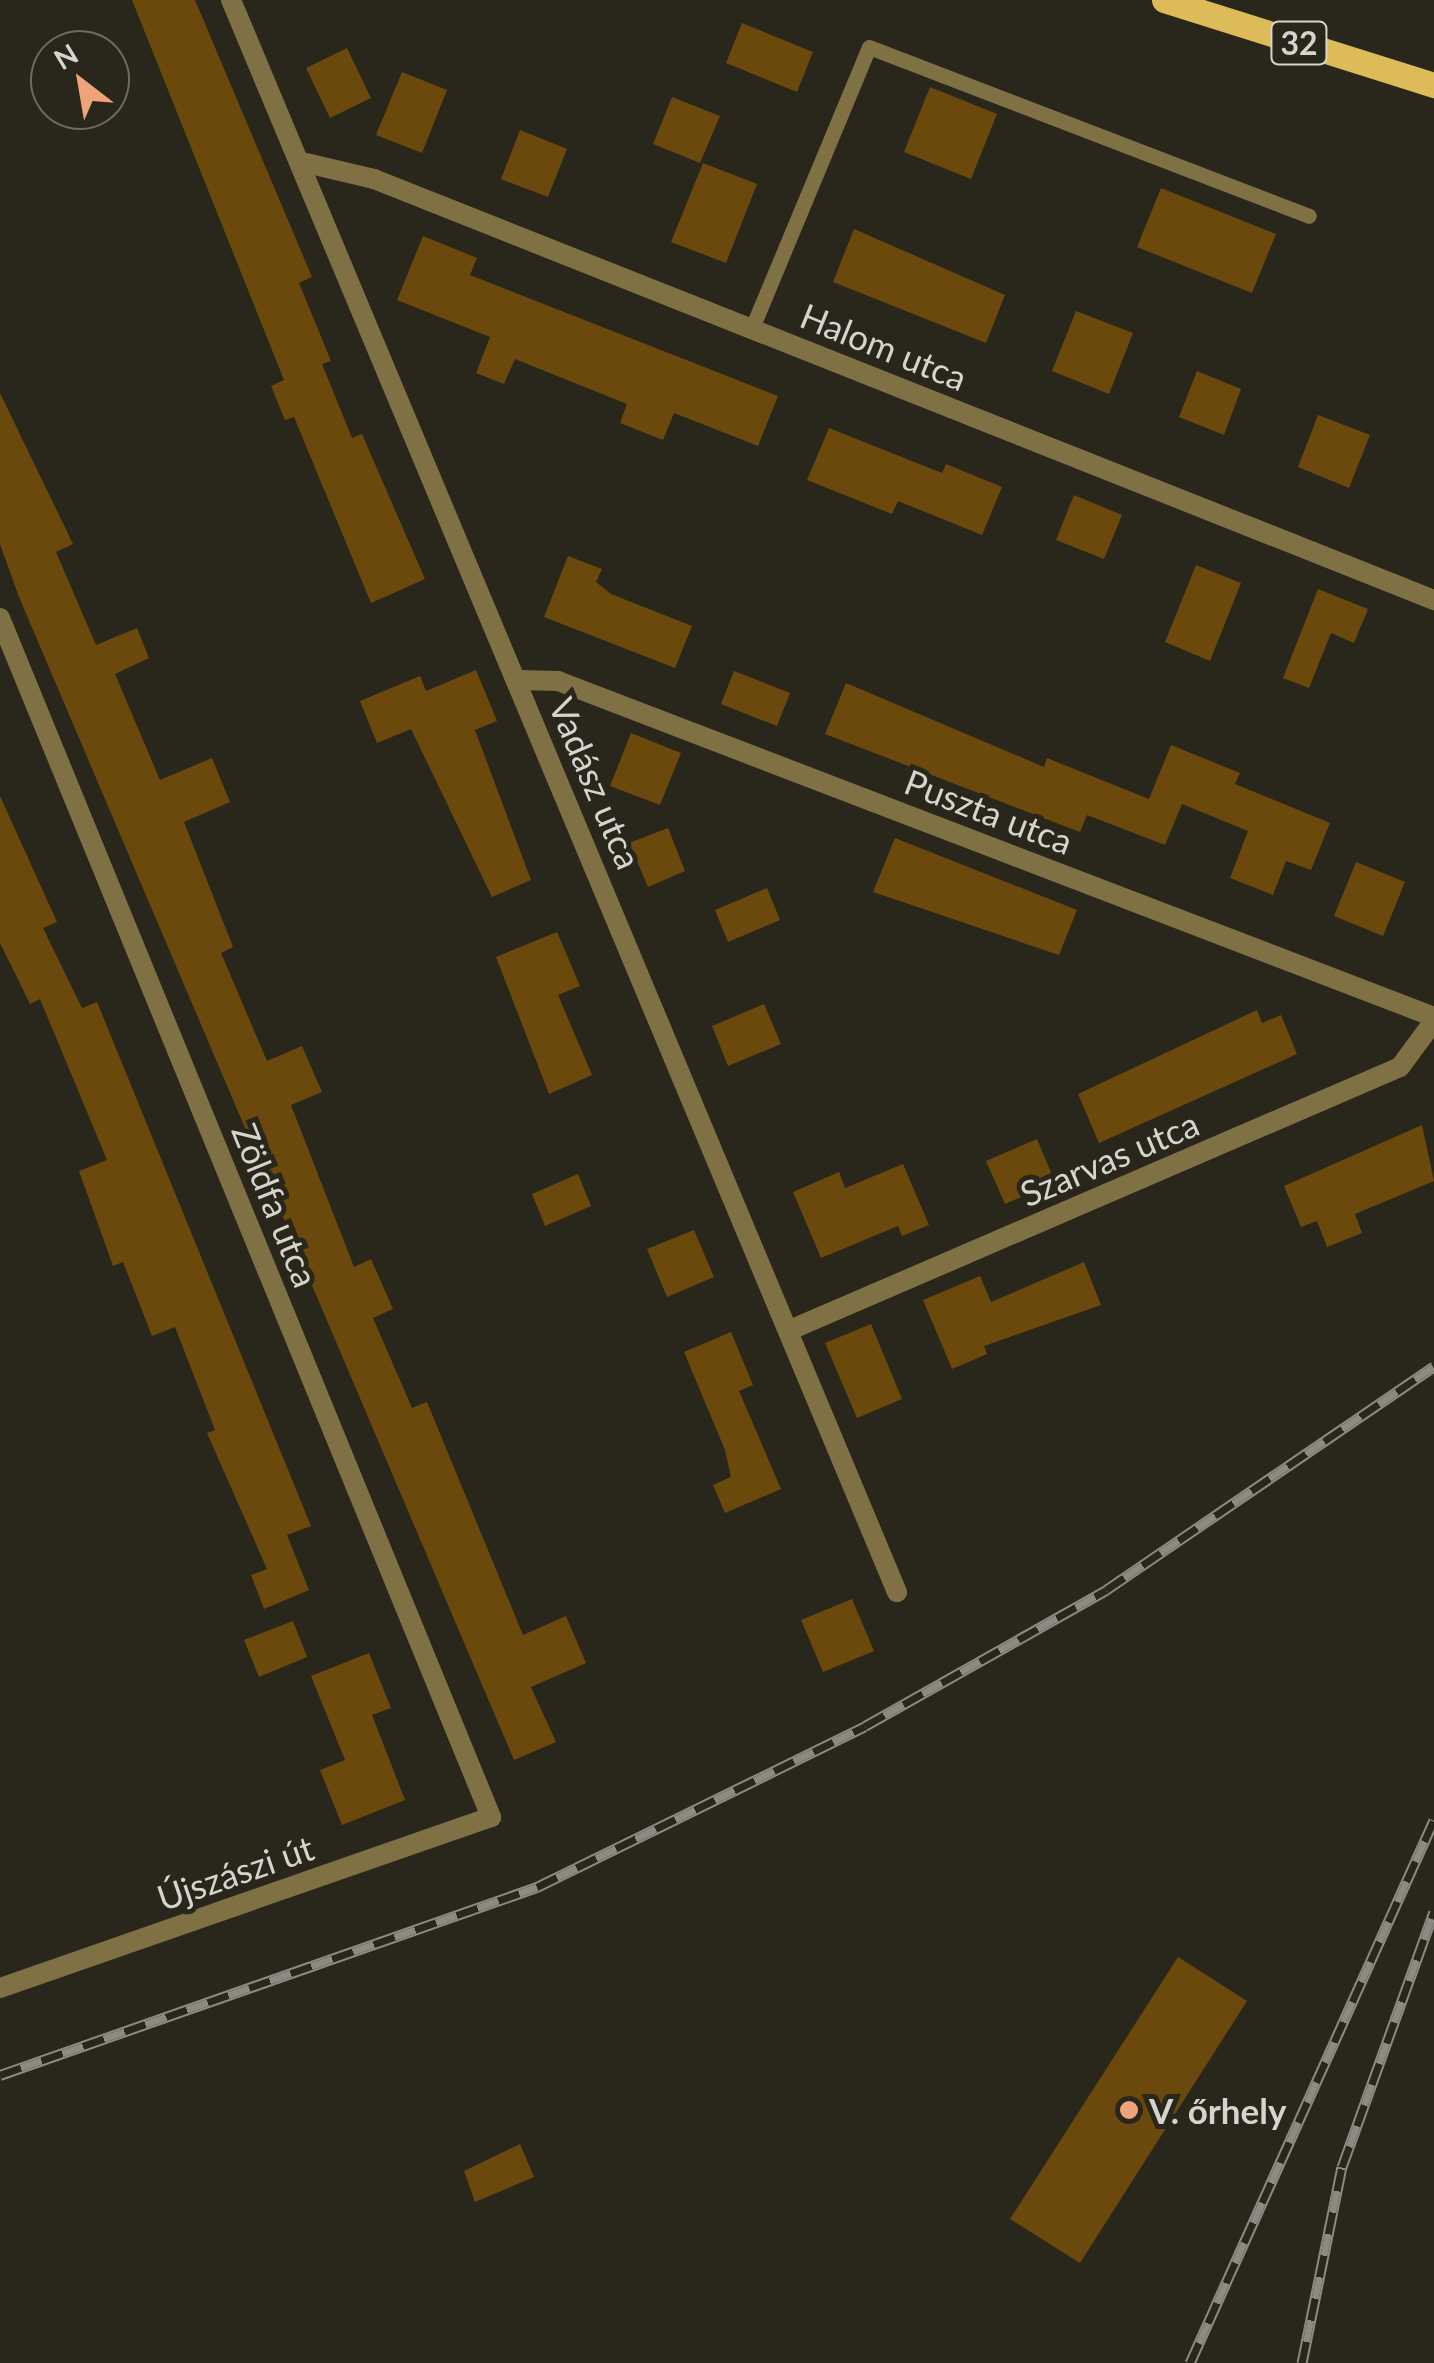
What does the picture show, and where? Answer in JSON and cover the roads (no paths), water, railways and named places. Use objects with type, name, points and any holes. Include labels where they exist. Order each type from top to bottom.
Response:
[{"type":"main road","name":"32","points":[[1164,0],[1434,85]]},
{"type":"street","name":"Vadász utca","points":[[231,0],[306,163],[897,1592]]},
{"type":"street","name":"Halom utca","points":[[306,163],[374,179],[1434,600]]},
{"type":"street","name":"Zöldfa utca","points":[[0,618],[491,1816]]},
{"type":"street","name":"Puszta utca","points":[[518,680],[558,681],[1434,1019]]},
{"type":"street","name":"Szarvas utca","points":[[790,1330],[1400,1068],[1434,1019]]},
{"type":"street","name":"Újszászi út","points":[[0,1988],[491,1816]]},
{"type":"lane","points":[[752,328],[869,48],[1310,216]]},
{"type":"railway","points":[[0,2075],[537,1887],[865,1726],[1106,1590],[1434,1366]]},
{"type":"railway","points":[[1190,2363],[1434,1820]]},
{"type":"railway","points":[[1302,2363],[1342,2167],[1434,1912]]},
{"type":"place","name":"V. őrhely","points":[[1129,2110]]}]
